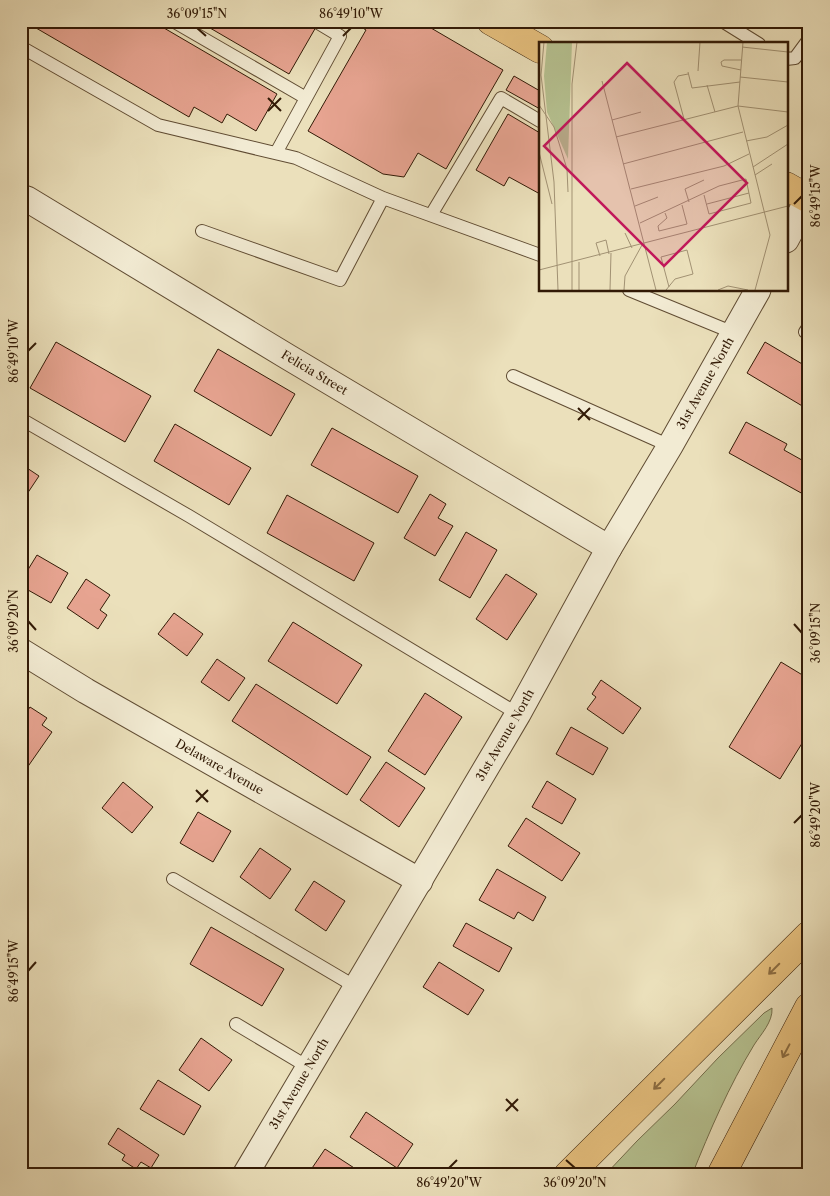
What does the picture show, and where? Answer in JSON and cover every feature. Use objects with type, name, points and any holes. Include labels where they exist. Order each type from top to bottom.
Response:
[{"type":"main road","points":[[491,21],[539,48]]},
{"type":"main road","points":[[788,187],[809,198]]},
{"type":"main road","points":[[568,1175],[809,935]]},
{"type":"main road","points":[[721,1175],[809,1007]]},
{"type":"street","name":"Felicia Street","points":[[21,196],[609,548]]},
{"type":"street","points":[[788,236],[809,198]]},
{"type":"street","name":"31st Avenue North","points":[[245,1175],[518,714],[609,548],[670,446],[757,291]]},
{"type":"street","name":"Delaware Avenue","points":[[21,651],[86,691],[420,881]]},
{"type":"lane","points":[[172,21],[306,98]]},
{"type":"lane","points":[[276,153],[340,36],[315,21]]},
{"type":"lane","points":[[722,21],[756,42]]},
{"type":"lane","points":[[788,59],[796,58],[809,39]]},
{"type":"lane","points":[[21,46],[158,125],[296,158],[383,198],[539,254]]},
{"type":"lane","points":[[431,215],[501,98],[539,120]]},
{"type":"lane","points":[[202,232],[340,280],[383,198]]},
{"type":"lane","points":[[631,291],[734,333]]},
{"type":"lane","points":[[513,376],[670,446]]},
{"type":"lane","points":[[21,419],[198,521],[518,714]]},
{"type":"lane","points":[[173,879],[356,987]]},
{"type":"lane","points":[[236,1024],[308,1067]]},
{"type":"green space","points":[[772,1008],[769,1023],[754,1045],[728,1092],[692,1175],[605,1175],[718,1058],[764,1013]]},
{"type":"building","points":[[24,21],[152,21],[277,94],[256,131],[227,114],[222,123],[194,107],[189,117]]},
{"type":"building","points":[[198,21],[305,21],[316,27],[289,74]]},
{"type":"building","points":[[351,21],[419,21],[503,70],[446,169],[418,153],[404,177],[383,174],[308,131],[366,30]]},
{"type":"building","points":[[514,76],[539,90],[539,108],[506,90]]},
{"type":"building","points":[[508,114],[539,132],[539,193],[509,177],[504,186],[476,170]]},
{"type":"building","points":[[56,342],[151,396],[125,442],[30,388]]},
{"type":"building","points":[[765,342],[809,368],[809,410],[747,373]]},
{"type":"building","points":[[218,349],[295,394],[271,436],[194,391]]},
{"type":"building","points":[[746,422],[787,444],[784,450],[809,464],[809,484],[803,494],[729,453]]},
{"type":"building","points":[[175,424],[251,468],[229,505],[154,461]]},
{"type":"building","points":[[332,428],[418,476],[398,513],[311,465]]},
{"type":"building","points":[[21,464],[39,476],[21,503]]},
{"type":"building","points":[[430,494],[446,504],[438,518],[453,526],[435,556],[404,538]]},
{"type":"building","points":[[287,495],[374,543],[354,581],[267,533]]},
{"type":"building","points":[[466,532],[497,550],[470,598],[439,580]]},
{"type":"building","points":[[37,555],[68,573],[51,603],[21,586],[21,581]]},
{"type":"building","points":[[506,574],[537,594],[507,640],[476,619]]},
{"type":"building","points":[[86,579],[110,595],[100,610],[107,615],[98,629],[67,608]]},
{"type":"building","points":[[174,613],[203,634],[187,656],[158,634]]},
{"type":"building","points":[[293,622],[362,665],[337,704],[268,661]]},
{"type":"building","points":[[217,659],[245,678],[229,701],[201,682]]},
{"type":"building","points":[[781,662],[809,679],[809,732],[780,779],[729,747]]},
{"type":"building","points":[[601,680],[641,708],[623,734],[587,709],[596,697],[592,694]]},
{"type":"building","points":[[256,684],[371,757],[347,795],[232,721]]},
{"type":"building","points":[[425,693],[462,717],[425,775],[388,751]]},
{"type":"building","points":[[30,707],[47,718],[42,725],[52,732],[22,775],[21,720]]},
{"type":"building","points":[[571,727],[608,748],[593,775],[556,754]]},
{"type":"building","points":[[386,762],[425,788],[399,827],[360,800]]},
{"type":"building","points":[[547,781],[576,799],[562,824],[532,807]]},
{"type":"building","points":[[123,782],[153,807],[132,833],[102,808]]},
{"type":"building","points":[[198,812],[231,831],[213,862],[180,843]]},
{"type":"building","points":[[526,818],[580,853],[562,881],[508,846]]},
{"type":"building","points":[[260,848],[291,869],[270,899],[240,877]]},
{"type":"building","points":[[497,869],[546,897],[533,921],[518,912],[514,919],[479,900]]},
{"type":"building","points":[[314,881],[345,901],[326,931],[295,910]]},
{"type":"building","points":[[466,923],[512,948],[499,972],[453,946]]},
{"type":"building","points":[[211,927],[284,969],[262,1006],[190,964]]},
{"type":"building","points":[[439,962],[484,990],[468,1015],[423,987]]},
{"type":"building","points":[[201,1038],[232,1060],[209,1091],[179,1070]]},
{"type":"building","points":[[158,1080],[201,1106],[184,1135],[140,1109]]},
{"type":"building","points":[[366,1112],[413,1144],[397,1168],[350,1137]]},
{"type":"building","points":[[118,1128],[159,1155],[151,1168],[141,1162],[136,1169],[122,1160],[125,1155],[108,1144]]},
{"type":"building","points":[[325,1149],[365,1175],[309,1175]]},
{"type":"building","points":[[98,1170],[105,1175],[94,1175]]}]
